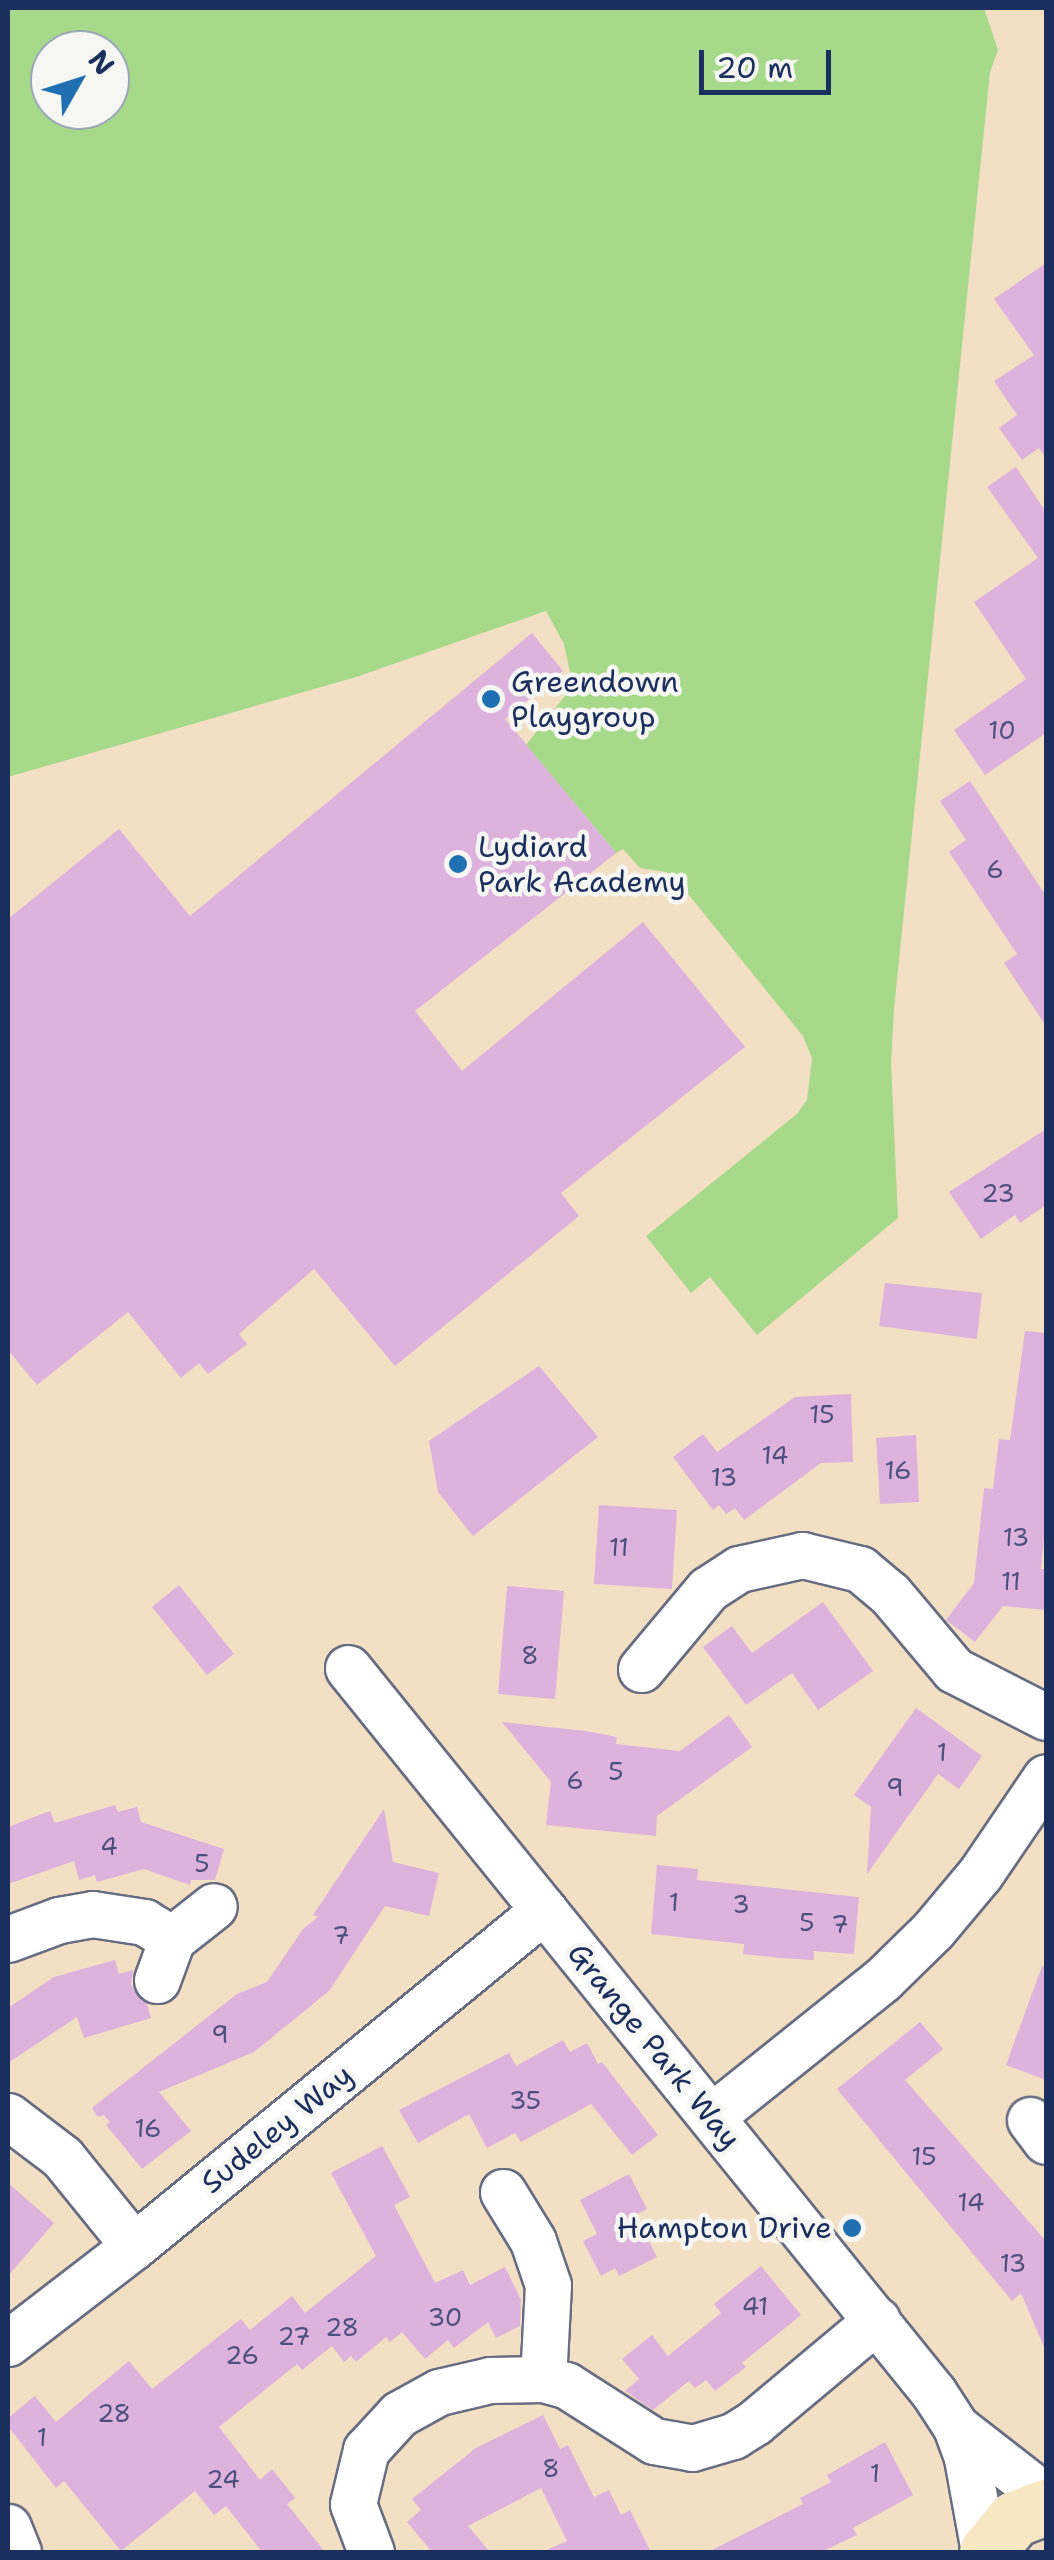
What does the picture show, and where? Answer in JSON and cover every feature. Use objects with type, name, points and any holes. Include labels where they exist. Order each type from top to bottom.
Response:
[{"type":"street","points":[[641,1669],[708,1589],[738,1569],[802,1554],[860,1569],[890,1594],[954,1670],[1046,1717]]},
{"type":"street","name":"Grange Park Way","points":[[348,1668],[877,2320],[956,2427],[1046,2496]]},
{"type":"street","points":[[712,2116],[813,2037],[920,1942],[980,1874],[1042,1794]]},
{"type":"street","points":[[8,1939],[59,1920],[92,1914],[144,1922],[164,1959],[214,1906]]},
{"type":"street","name":"Sudeley Way","points":[[8,2344],[134,2246],[544,1910]]},
{"type":"street","points":[[8,2116],[62,2157],[134,2246]]},
{"type":"street","points":[[503,2192],[533,2241],[545,2274],[544,2379]]},
{"type":"street","points":[[371,2552],[357,2524],[354,2486],[366,2450],[380,2430],[439,2392],[490,2380],[544,2379],[566,2385],[654,2440],[692,2448],[732,2436],[755,2422],[877,2320]]},
{"type":"street","name":"Grange Park Way","points":[[956,2427],[967,2458],[986,2552]]},
{"type":"street","name":"Grange Park Way","points":[[986,2552],[1014,2519],[1046,2507]]},
{"type":"street","points":[[8,2527],[18,2552]]},
{"type":"green space","points":[[8,8],[984,8],[998,50],[990,72],[894,1009],[891,1063],[898,1218],[757,1335],[710,1277],[691,1293],[646,1236],[797,1114],[807,1100],[812,1058],[803,1036],[676,879],[666,872],[640,868],[623,849],[616,853],[526,745],[565,696],[571,677],[564,644],[546,611],[356,677],[8,777]]},
{"type":"building","points":[[1046,263],[1046,458],[1039,448],[1022,460],[999,428],[1017,415],[994,381],[1034,355],[994,299]]},
{"type":"building","points":[[1016,467],[1046,512],[1046,733],[985,775],[954,730],[1026,679],[974,602],[1038,558],[987,487]]},
{"type":"building","points":[[532,633],[563,671],[505,719],[616,853],[415,1011],[462,1071],[643,922],[745,1047],[561,1193],[579,1216],[395,1366],[314,1269],[239,1334],[247,1344],[208,1374],[199,1363],[181,1378],[128,1312],[37,1385],[8,1350],[8,919],[119,829],[190,916]]},
{"type":"building","points":[[970,781],[1046,896],[1046,1026],[1004,963],[1017,954],[949,852],[966,840],[940,801]]},
{"type":"building","points":[[1046,1129],[1046,1205],[1020,1223],[1015,1215],[981,1239],[949,1192]]},
{"type":"building","points":[[885,1283],[982,1293],[977,1339],[879,1326]]},
{"type":"building","points":[[1025,1331],[1046,1333],[1046,1518],[1041,1569],[1046,1569],[1046,1610],[1003,1606],[975,1642],[946,1620],[974,1583],[984,1488],[993,1489],[999,1439],[1010,1440]]},
{"type":"building","points":[[539,1366],[598,1437],[473,1536],[438,1492],[429,1441]]},
{"type":"building","points":[[851,1394],[853,1462],[821,1463],[744,1520],[735,1508],[726,1514],[719,1505],[713,1510],[673,1457],[703,1434],[717,1452],[795,1397]]},
{"type":"building","points":[[916,1435],[919,1502],[880,1504],[876,1438]]},
{"type":"building","points":[[599,1505],[677,1510],[672,1589],[594,1584]]},
{"type":"building","points":[[179,1585],[234,1654],[207,1675],[152,1607]]},
{"type":"building","points":[[507,1586],[564,1591],[555,1699],[498,1694]]},
{"type":"building","points":[[823,1602],[873,1671],[818,1710],[792,1673],[746,1705],[703,1647],[732,1626],[752,1653]]},
{"type":"building","points":[[916,1708],[982,1756],[959,1789],[938,1774],[867,1874],[871,1807],[854,1795]]},
{"type":"building","points":[[729,1715],[752,1747],[657,1816],[656,1836],[546,1825],[551,1782],[502,1722],[586,1731],[617,1737],[616,1744],[680,1751]]},
{"type":"building","points":[[115,1805],[118,1812],[137,1807],[141,1822],[224,1849],[215,1880],[191,1880],[190,1885],[144,1869],[97,1882],[95,1875],[79,1880],[74,1861],[8,1884],[8,1827],[50,1811],[55,1823]]},
{"type":"building","points":[[384,1809],[393,1862],[439,1873],[429,1916],[385,1906],[329,1991],[254,2052],[159,2092],[191,2131],[142,2169],[106,2125],[110,2122],[104,2115],[98,2117],[92,2108],[237,1994],[267,1982],[303,1929],[318,1917],[313,1915]]},
{"type":"building","points":[[657,1865],[698,1869],[697,1880],[859,1897],[854,1954],[814,1951],[814,1960],[780,1958],[743,1954],[744,1944],[651,1934]]},
{"type":"building","points":[[115,1960],[119,1974],[133,1970],[131,1985],[147,2004],[151,2018],[84,2038],[77,2017],[8,2063],[8,2008],[54,1977]]},
{"type":"building","points":[[1042,1966],[1046,1967],[1046,2080],[1006,2065]]},
{"type":"building","points":[[920,2022],[943,2049],[905,2080],[1046,2241],[1046,2352],[1021,2293],[1012,2301],[837,2089]]},
{"type":"building","points":[[563,2040],[570,2052],[587,2043],[598,2064],[602,2062],[658,2135],[632,2155],[591,2104],[521,2142],[515,2133],[487,2148],[469,2114],[418,2143],[399,2110],[509,2053],[516,2066]]},
{"type":"building","points":[[382,2146],[410,2197],[394,2205],[435,2283],[463,2270],[470,2285],[505,2267],[521,2300],[520,2326],[496,2338],[488,2322],[454,2348],[448,2340],[425,2359],[402,2332],[390,2342],[386,2337],[356,2362],[351,2356],[344,2362],[332,2346],[302,2370],[297,2364],[219,2427],[260,2480],[272,2469],[295,2498],[287,2504],[325,2552],[262,2552],[226,2506],[214,2515],[195,2491],[121,2551],[64,2481],[56,2488],[8,2426],[8,2418],[35,2396],[56,2422],[129,2361],[152,2389],[241,2319],[250,2330],[292,2296],[305,2313],[376,2256],[331,2173]]},
{"type":"building","points":[[629,2174],[647,2209],[635,2215],[657,2257],[619,2276],[615,2268],[601,2276],[583,2241],[597,2234],[580,2200]]},
{"type":"building","points":[[8,2183],[54,2223],[8,2276]]},
{"type":"building","points":[[761,2266],[801,2315],[742,2363],[746,2367],[715,2391],[706,2380],[695,2388],[689,2381],[653,2410],[625,2391],[639,2379],[622,2359],[652,2335],[668,2356],[721,2313],[714,2304]]},
{"type":"building","points":[[543,2415],[560,2449],[568,2445],[594,2497],[609,2490],[621,2515],[630,2510],[651,2552],[542,2552],[567,2541],[541,2488],[468,2526],[490,2552],[432,2552],[407,2522],[421,2510],[412,2499],[476,2448]]},
{"type":"building","points":[[885,2442],[913,2495],[853,2528],[857,2535],[821,2552],[708,2552],[803,2504],[800,2498],[831,2482],[827,2475]]},
{"type":"place","name":"Greendown Playgroup","points":[[491,699]]},
{"type":"place","name":"Lydiard Park Academy","points":[[458,864]]},
{"type":"place","name":"Hampton Drive","points":[[852,2228]]}]
